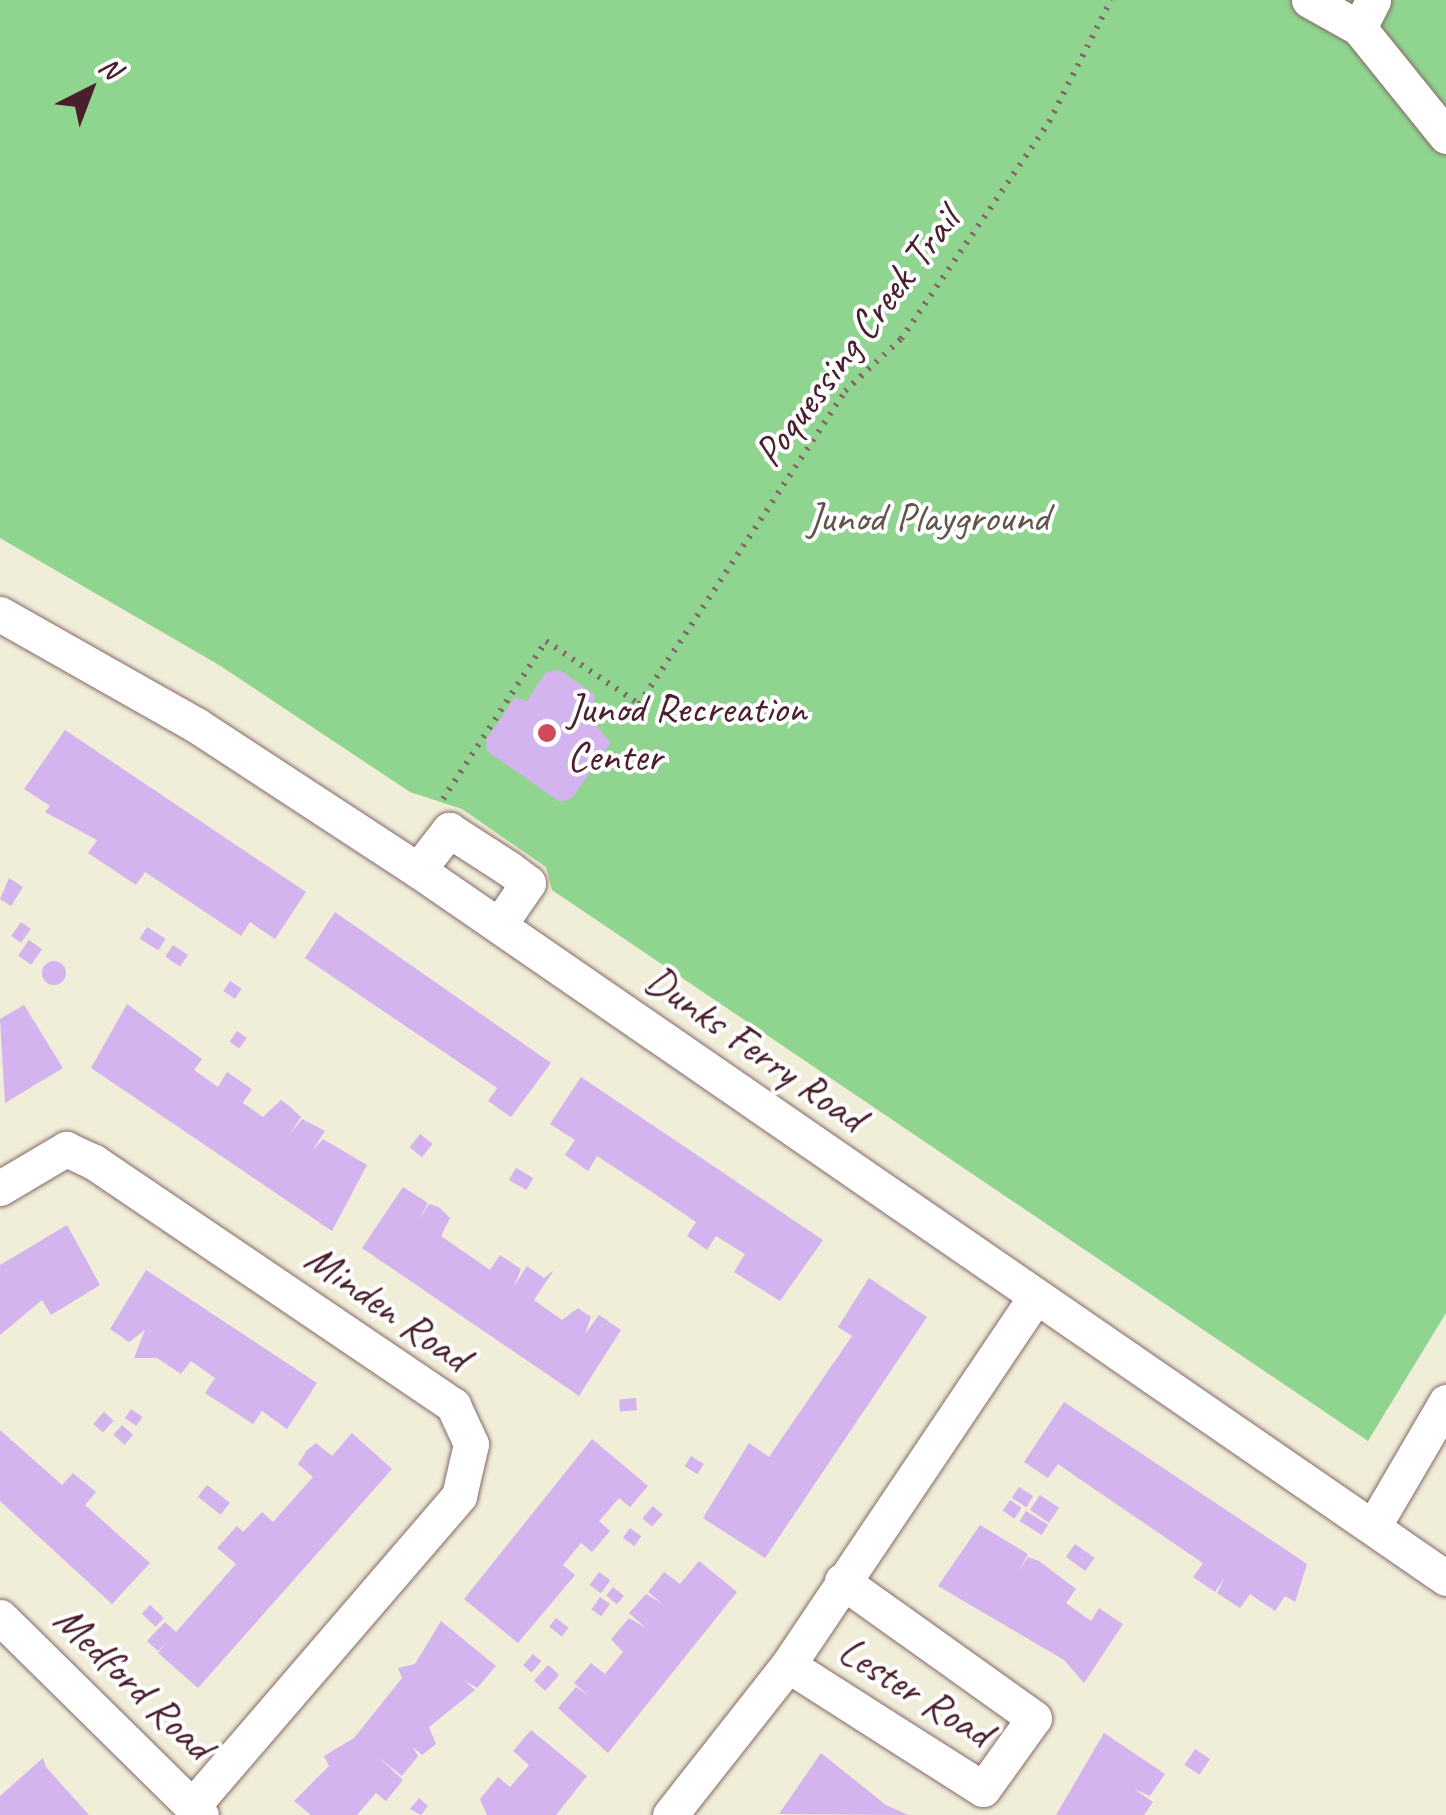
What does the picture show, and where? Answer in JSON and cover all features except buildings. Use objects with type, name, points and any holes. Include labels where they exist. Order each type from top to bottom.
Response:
[{"type":"street","points":[[1309,0],[1366,14],[1446,136]]},
{"type":"street","name":"Dunks Ferry Road","points":[[0,614],[196,725],[418,870],[1034,1299],[1446,1578]]},
{"type":"street","points":[[418,870],[449,830],[528,883],[500,925]]},
{"type":"street","name":"Minden Road","points":[[0,1188],[66,1149],[94,1162],[452,1405],[472,1444],[458,1496],[197,1810]]},
{"type":"street","name":"Lester Road","points":[[670,1815],[788,1665],[984,1788],[1034,1718],[837,1589],[1034,1299]]},
{"type":"street","points":[[1373,1528],[1446,1402]]},
{"type":"street","points":[[788,1665],[837,1589]]},
{"type":"street","name":"Medford Road","points":[[0,1617],[197,1810]]},
{"type":"path","name":"Poquessing Creek Trail","points":[[449,830],[441,792],[546,642],[638,704],[845,391],[901,339],[1049,122],[1111,0]]},
{"type":"green space","name":"Junod Playground","points":[[0,0],[1446,0],[1446,1313],[1368,1441],[552,890],[546,867],[462,809],[410,792],[219,665],[0,538]]},
{"type":"place","name":"Junod Recreation Center","points":[[547,733]]}]
